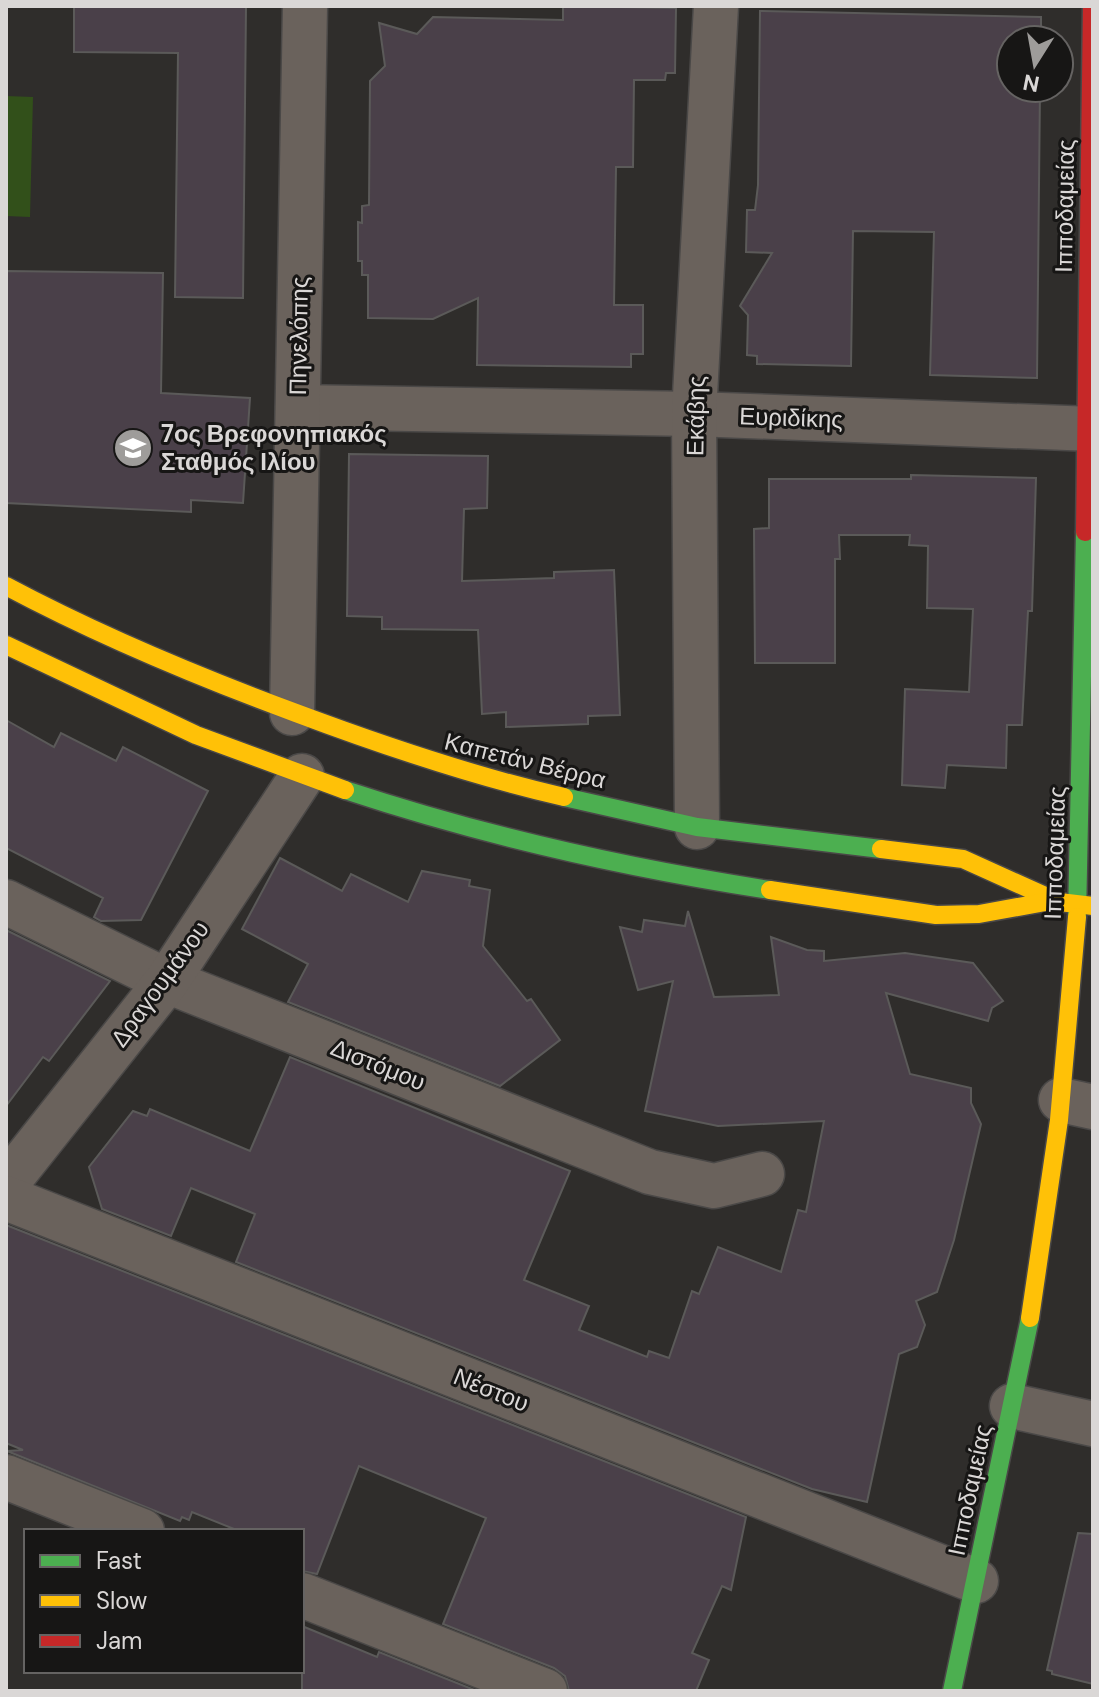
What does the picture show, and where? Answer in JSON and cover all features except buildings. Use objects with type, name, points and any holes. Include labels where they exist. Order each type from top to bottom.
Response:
[{"type":"street","name":"Πηνελόπης","points":[[292,713],[305,6]]},
{"type":"street","name":"Εκάβης","points":[[697,827],[694,414],[716,6]]},
{"type":"street","name":"Ιπποδαμείας","points":[[952,1691],[1012,1406],[1047,1213],[1077,1104],[1085,905],[1092,6]]},
{"type":"street","name":"Ευριδίκης","points":[[298,407],[694,414],[1089,429]]},
{"type":"street","name":"Καπετάν Βέρρα","points":[[6,586],[77,624],[292,713],[411,756],[523,788],[697,827],[963,859],[1054,900],[1085,905]]},
{"type":"street","name":"Καπετάν Βέρρα","points":[[6,645],[70,681],[195,736],[302,776],[358,796],[598,860],[717,884],[957,917],[1054,900]]},
{"type":"street","name":"Δραγουμάνου","points":[[6,1184],[167,981],[302,776]]},
{"type":"street","name":"Διστόμου","points":[[6,902],[167,981],[650,1172],[714,1186],[762,1174]]},
{"type":"street","name":"Νέστου","points":[[6,1198],[976,1581]]},
{"type":"street","points":[[1012,1406],[1093,1424]]},
{"type":"street","points":[[6,1477],[137,1529]]},
{"type":"street","points":[[304,1596],[545,1691]]},
{"type":"green space","points":[[6,96],[33,97],[30,217],[6,216]]},
{"type":"traffic: fast","points":[[1077,917],[1085,532]]},
{"type":"traffic: fast","points":[[345,790],[450,822],[556,849],[662,872],[770,890]]},
{"type":"traffic: fast","points":[[564,797],[697,827],[881,849]]},
{"type":"traffic: fast","points":[[952,1691],[1030,1318]]},
{"type":"traffic: slow","points":[[6,586],[113,638],[259,699],[428,760],[564,797]]},
{"type":"traffic: slow","points":[[6,645],[196,735],[345,790]]},
{"type":"traffic: slow","points":[[881,849],[963,859],[1054,900]]},
{"type":"traffic: slow","points":[[770,890],[936,915],[979,914],[1051,901],[1093,906]]},
{"type":"traffic: slow","points":[[1030,1318],[1059,1120],[1077,917]]},
{"type":"traffic: jam","points":[[1085,532],[1092,6]]},
{"type":"place","name":"7ος Βρεφονηπιακός Σταθμός Ιλίου","points":[[133,448]]}]
